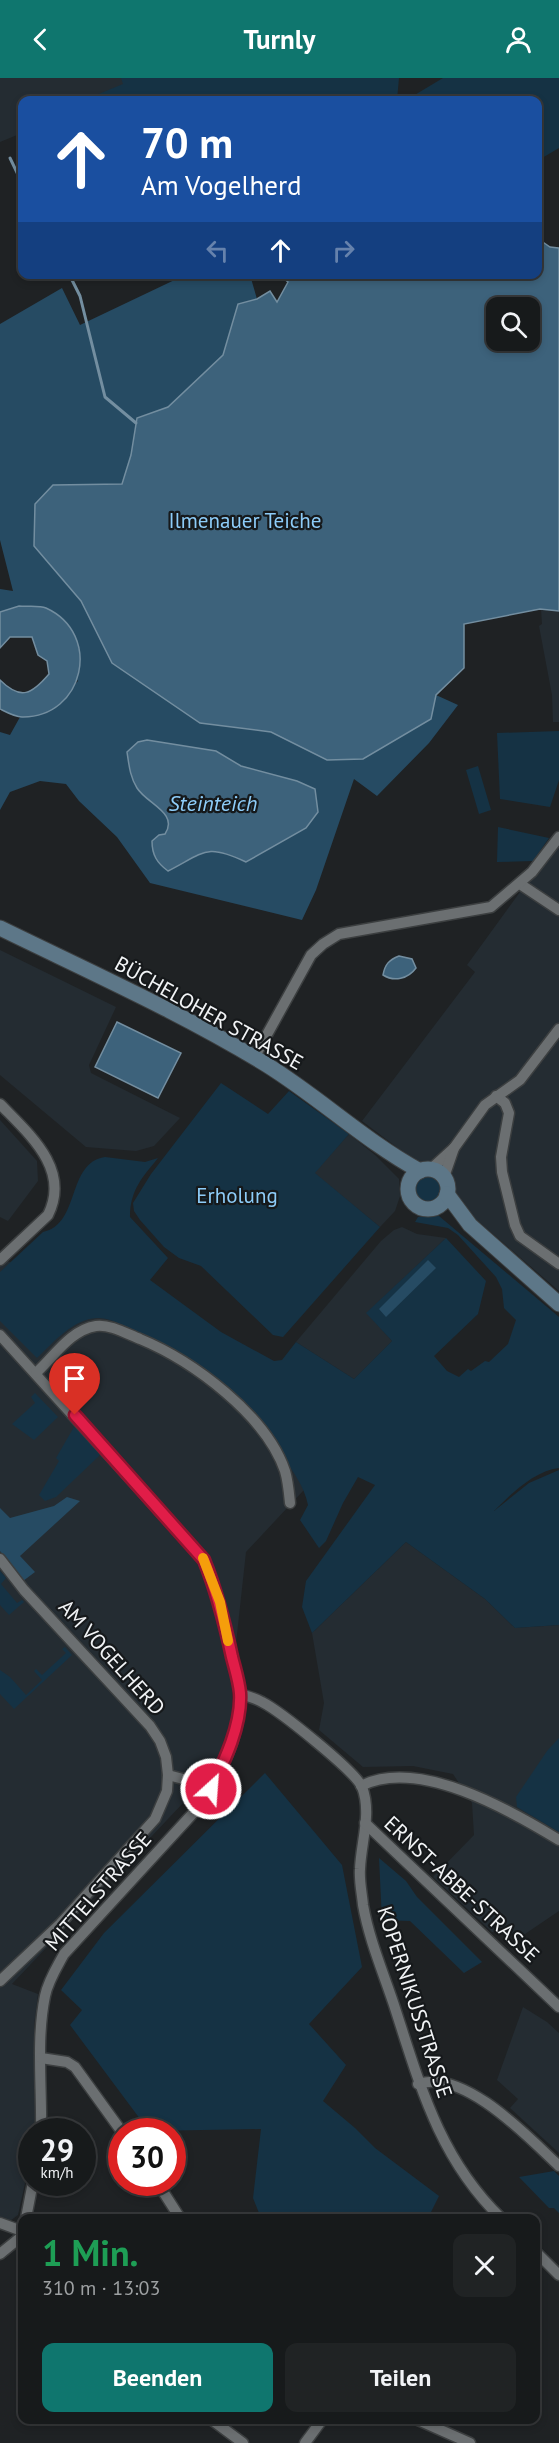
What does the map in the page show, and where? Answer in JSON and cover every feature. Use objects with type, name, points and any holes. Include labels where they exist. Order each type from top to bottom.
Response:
[{"type":"main road","name":"BÜCHELOHER STRASSE","points":[[0,928],[165,1010],[254,1058],[324,1104],[387,1152],[444,1178],[447,1194],[470,1226]]},
{"type":"main road","name":"BÜCHELOHER STRASSE","points":[[387,1152],[409,1183],[409,1193],[417,1205],[428,1208],[437,1206],[470,1226],[559,1304]]},
{"type":"main road","points":[[409,1183],[413,1176],[425,1170]]},
{"type":"main road","points":[[437,1206],[444,1201],[447,1194]]},
{"type":"street","points":[[254,1058],[311,954],[323,944],[339,934],[491,907],[520,884],[559,837]]},
{"type":"street","points":[[520,884],[559,910]]},
{"type":"street","points":[[425,1170],[454,1148],[485,1105],[520,1080],[559,1029]]},
{"type":"street","points":[[496,1095],[505,1103],[509,1113],[501,1157],[502,1172],[515,1225],[520,1236],[559,1264]]},
{"type":"street","points":[[0,1104],[45,1154],[54,1177],[52,1206],[48,1215],[0,1260]]},
{"type":"street","points":[[444,1178],[454,1148]]},
{"type":"street","points":[[36,1373],[65,1343],[80,1332],[96,1326],[109,1328],[154,1345],[190,1365],[246,1412],[261,1430],[285,1471],[290,1503]]},
{"type":"street","points":[[0,1335],[204,1560],[220,1602],[240,1694],[261,1701],[289,1722],[351,1772],[361,1786],[381,1779],[405,1778],[436,1782],[459,1789],[559,1840]]},
{"type":"street","name":"AM VOGELHERD","points":[[0,1558],[24,1590],[150,1726],[160,1740],[166,1757],[168,1775],[167,1791],[155,1819],[60,1924],[0,1981]]},
{"type":"street","name":"MITTELSTRASSE","points":[[41,2118],[41,2058],[45,1995],[52,1975],[64,1954],[196,1810],[211,1789],[227,1756],[236,1726],[240,1694]]},
{"type":"street","points":[[168,1775],[202,1784],[211,1789]]},
{"type":"street","name":"KOPERNIKUSSTRASSE","points":[[361,1786],[366,1803],[360,1870],[363,1905],[418,2084],[449,2153],[480,2198],[497,2214]]},
{"type":"street","name":"ERNST-ABBE-STRASSE","points":[[365,1823],[559,2007]]},
{"type":"street","points":[[41,2058],[67,2062],[75,2067],[112,2118]]},
{"type":"street","points":[[418,2084],[425,2081],[440,2082],[482,2099],[503,2113],[559,2166]]},
{"type":"street","points":[[27,2214],[30,2196]]},
{"type":"street","points":[[166,2196],[177,2214]]},
{"type":"street","points":[[0,2223],[18,2232]]},
{"type":"street","points":[[0,2254],[18,2238]]},
{"type":"street","points":[[540,2256],[559,2275]]},
{"type":"street","points":[[217,2424],[243,2443]]},
{"type":"street","points":[[304,2443],[319,2424]]},
{"type":"street","points":[[427,2424],[470,2443]]},
{"type":"shaded area","points":[[0,78],[158,78],[113,96],[18,96],[18,135],[0,142]]},
{"type":"shaded area","points":[[177,279],[251,279],[257,299],[238,304],[223,355],[168,407],[137,418],[131,455],[122,484],[34,546],[81,601],[112,663],[200,723],[271,732],[327,760],[436,695],[458,705],[429,743],[377,796],[354,779],[316,890],[302,920],[150,883],[117,837],[79,801],[66,784],[40,781],[10,792],[0,810],[0,732],[10,735],[20,717],[48,712],[78,681],[19,606],[0,612],[0,589],[13,591],[0,540],[0,324],[62,288],[80,325]],"holes":[[[216,751],[241,766],[297,781],[246,862],[213,851],[198,855],[168,871],[165,835],[170,822],[162,809]]]},
{"type":"shaded area","points":[[541,609],[559,611],[559,722],[553,722],[552,695],[539,626],[542,624]]},
{"type":"shaded area","points":[[559,844],[559,1291],[471,1215],[452,1191],[452,1178],[438,1166],[425,1165],[411,1158],[362,1121],[475,972],[467,965],[528,881]]},
{"type":"shaded area","points":[[0,950],[116,1007],[89,1065],[91,1073],[180,1118],[154,1146],[136,1151],[86,1147],[0,1075]]},
{"type":"shaded area","points":[[0,1120],[37,1161],[38,1181],[8,1221],[0,1217]]},
{"type":"shaded area","points":[[349,1134],[399,1179],[400,1196],[395,1211],[380,1227],[314,1173]]},
{"type":"shaded area","points":[[402,1227],[417,1234],[446,1238],[367,1313],[392,1341],[354,1379],[296,1342],[381,1241],[394,1230]]},
{"type":"shaded area","points":[[0,1257],[223,1371],[317,1476],[246,1552],[232,1680],[233,1718],[221,1756],[184,1802],[12,1984],[38,1994],[34,2026],[35,2118],[18,2118],[18,2196],[22,2196],[18,2215],[10,2221],[0,2217]]},
{"type":"shaded area","points":[[428,1260],[436,1268],[386,1317],[379,1309]]},
{"type":"shaded area","points":[[67,1497],[80,1501],[20,1556],[35,1572],[23,1581],[0,1551],[0,1508],[10,1518],[54,1506]]},
{"type":"shaded area","points":[[406,1542],[485,1599],[515,1628],[559,1625],[559,1911],[525,1934],[492,1932],[433,1877],[474,1835],[472,1803],[453,1774],[413,1766],[363,1767],[319,1730],[324,1703],[312,1633]]},
{"type":"shaded area","points":[[523,2007],[547,2022],[559,2033],[559,2153],[510,2108],[518,2099],[497,2080]]},
{"type":"green space","points":[[121,78],[399,78],[397,96],[94,96],[123,84]]},
{"type":"green space","points":[[443,78],[559,78],[559,148],[542,158],[542,96],[413,96]]},
{"type":"green space","points":[[559,731],[559,780],[550,807],[500,799],[497,733]]},
{"type":"green space","points":[[478,766],[491,810],[479,814],[466,770]]},
{"type":"green space","points":[[498,827],[549,838],[533,861],[497,862]]},
{"type":"green space","name":"Erholung","points":[[221,1083],[268,1114],[289,1091],[349,1134],[315,1173],[380,1227],[283,1337],[273,1335],[201,1266],[179,1258],[164,1247],[134,1211],[133,1203],[151,1174]]},
{"type":"green space","points":[[105,1157],[145,1162],[158,1158],[138,1185],[132,1199],[130,1217],[168,1258],[150,1280],[221,1332],[274,1361],[282,1360],[296,1342],[354,1379],[392,1341],[366,1313],[446,1238],[486,1281],[478,1314],[434,1356],[447,1371],[459,1377],[468,1369],[471,1371],[485,1361],[489,1362],[508,1344],[516,1320],[504,1308],[502,1289],[496,1277],[458,1235],[448,1228],[415,1222],[418,1217],[439,1216],[559,1317],[559,1468],[532,1478],[494,1511],[529,1483],[559,1470],[559,1625],[515,1628],[485,1599],[406,1542],[312,1633],[302,1607],[306,1581],[375,1485],[358,1477],[326,1541],[319,1548],[300,1520],[308,1505],[301,1485],[291,1468],[253,1415],[238,1398],[204,1369],[164,1345],[119,1323],[102,1318],[80,1322],[37,1358],[0,1321],[0,1272],[43,1232],[55,1227],[63,1218],[84,1170],[93,1162]]},
{"type":"green space","points":[[428,1175],[437,1179],[441,1188],[437,1197],[428,1201],[419,1197],[415,1188],[419,1179]]},
{"type":"green space","points":[[35,1393],[58,1417],[34,1440],[12,1424],[35,1403],[31,1397]]},
{"type":"green space","points":[[74,1427],[100,1453],[99,1456],[56,1497],[45,1501],[39,1495],[59,1461],[56,1458]]},
{"type":"green space","points":[[0,1571],[6,1578],[1,1584],[17,1603],[22,1600],[24,1602],[9,1615],[0,1605]]},
{"type":"green space","points":[[65,1647],[72,1655],[14,1709],[0,1694],[0,1670],[10,1677],[26,1695],[42,1680],[34,1671],[36,1669],[42,1675],[66,1653],[62,1649]]},
{"type":"green space","points":[[559,1738],[559,1832],[517,1807],[516,1797],[547,1751]]},
{"type":"green space","points":[[265,1773],[342,1865],[362,1967],[309,2024],[346,2065],[323,2101],[375,2148],[439,2196],[430,2214],[259,2214],[253,2198],[261,2129],[186,2130],[186,2118],[139,2118],[70,2025],[82,2010],[61,1990],[104,1933]]},
{"type":"green space","points":[[379,1858],[406,1881],[417,1897],[482,1962],[464,1973],[410,1921],[382,1920]]},
{"type":"green space","points":[[554,2171],[559,2176],[559,2213],[554,2208],[549,2208],[519,2177]]},
{"type":"water","name":"Ilmenauer Teiche","points":[[542,241],[550,247],[559,248],[559,611],[540,609],[464,624],[464,668],[436,695],[431,719],[363,759],[327,760],[271,732],[200,723],[112,663],[81,601],[34,546],[35,504],[53,485],[122,484],[131,455],[137,418],[168,407],[223,355],[238,304],[257,299],[270,291],[277,302],[288,282],[284,279],[542,279]]},
{"type":"water","points":[[19,606],[43,607],[64,620],[75,636],[80,654],[79,673],[72,690],[60,704],[43,714],[22,717],[0,709],[0,680],[7,687],[20,693],[32,690],[49,674],[47,661],[38,655],[32,637],[10,637],[0,648],[0,612]]},
{"type":"water","name":"Steinteich","points":[[147,740],[216,751],[241,766],[297,781],[315,789],[318,812],[306,828],[246,862],[213,851],[198,855],[168,871],[156,858],[152,841],[159,835],[165,834],[168,820],[165,814],[137,788],[128,762],[127,752],[138,742]]},
{"type":"water","points":[[399,956],[412,959],[416,968],[409,975],[401,978],[383,975],[388,963]]},
{"type":"water","points":[[117,1022],[181,1053],[158,1098],[95,1067]]},
{"type":"waterway","points":[[10,158],[18,175]]},
{"type":"waterway","points":[[72,279],[80,296],[105,397],[136,423]]},
{"type":"slow traffic","points":[[203,1558],[220,1602],[228,1641]]},
{"type":"route","points":[[75,1415],[204,1560],[220,1602],[240,1694],[236,1726],[227,1756],[211,1789]]}]
